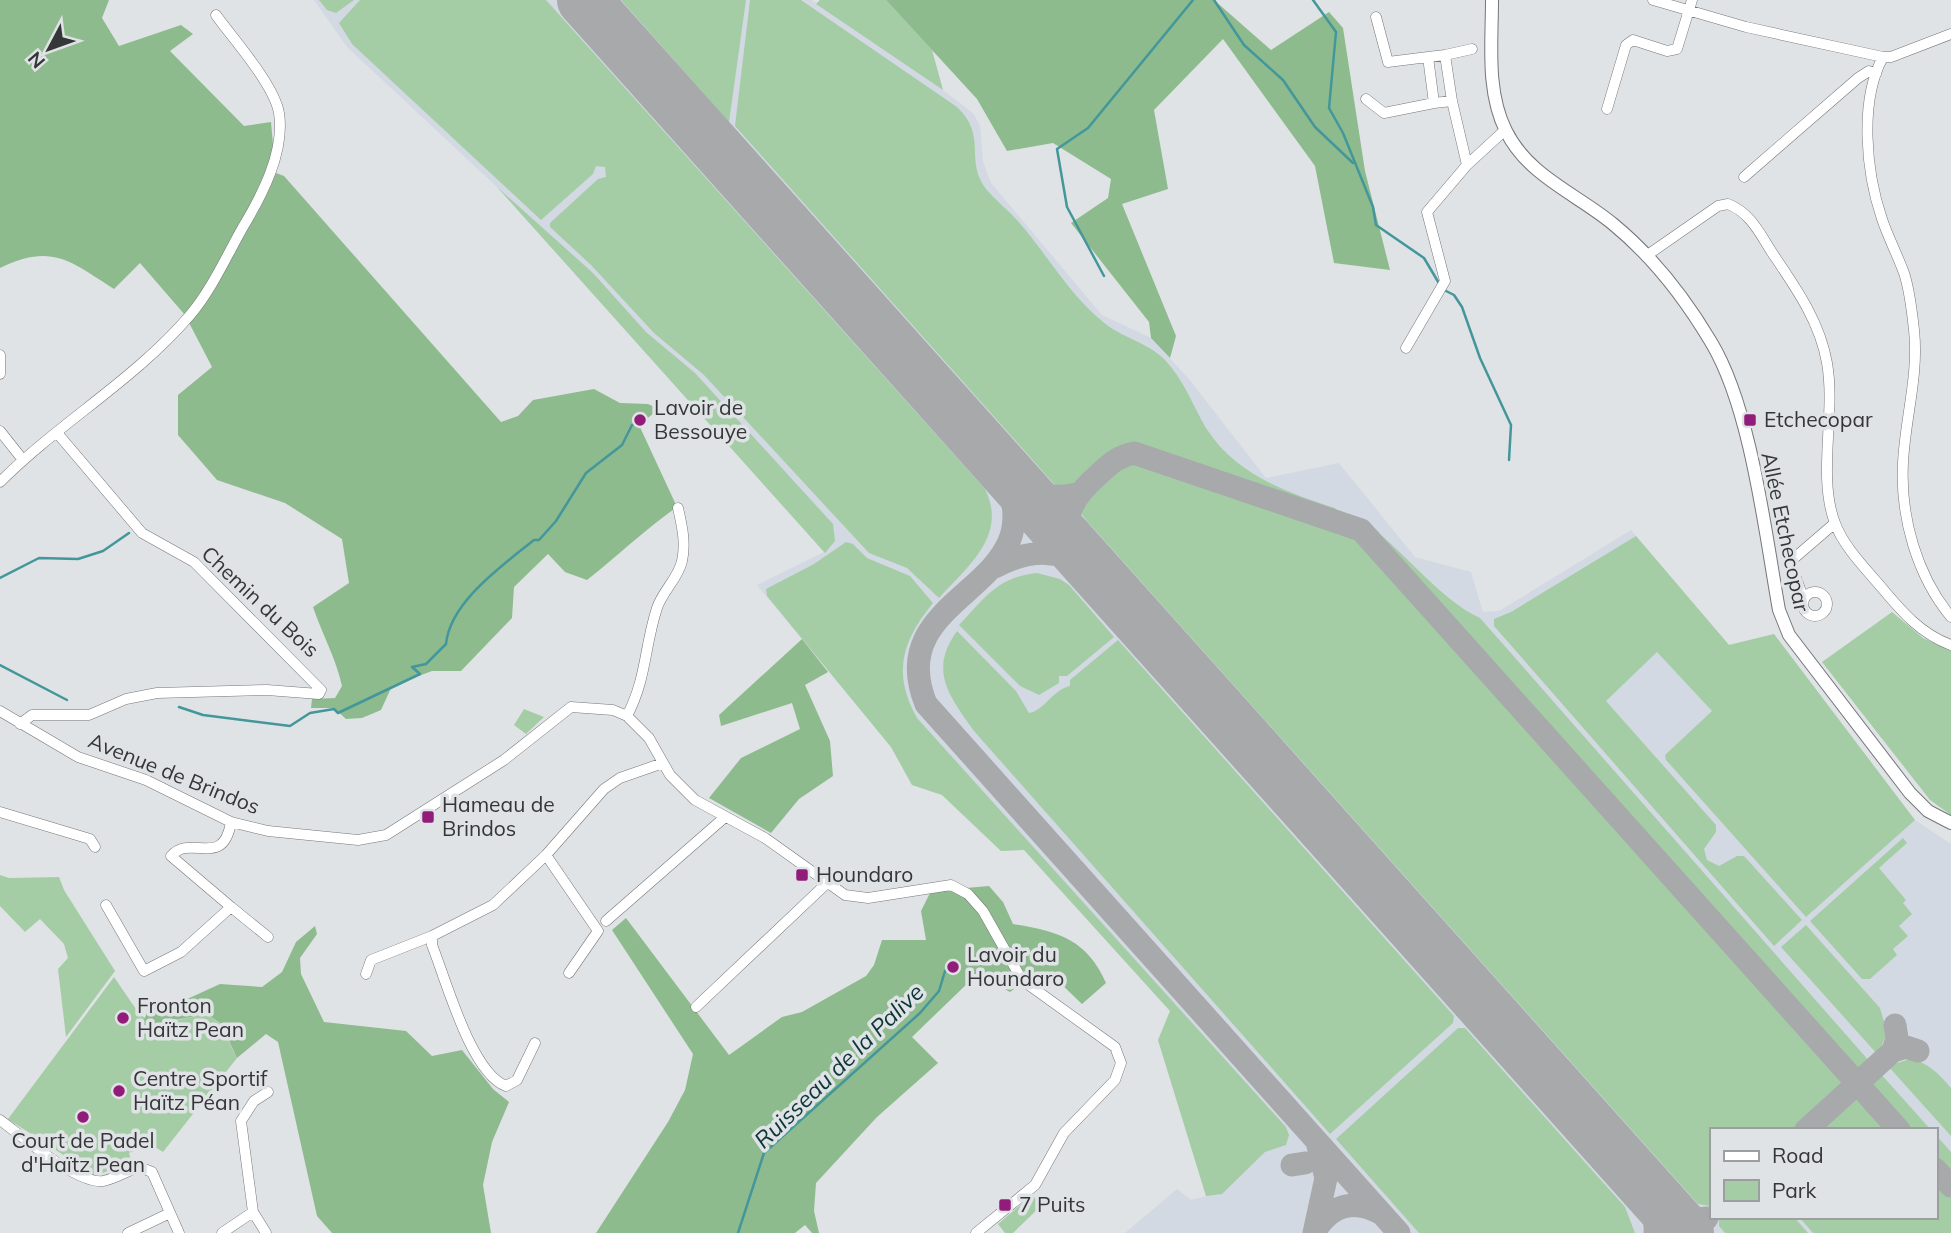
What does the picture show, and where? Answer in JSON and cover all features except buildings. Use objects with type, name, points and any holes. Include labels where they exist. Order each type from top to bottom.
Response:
[{"type":"street","points":[[1406,348],[1445,281],[1427,212],[1467,165],[1505,130],[1492,77],[1492,0]]},
{"type":"street","points":[[1653,0],[1689,12],[1883,57],[1891,57],[1951,34]]},
{"type":"street","points":[[1607,109],[1626,45],[1633,40],[1667,51],[1677,49],[1692,0]]},
{"type":"street","points":[[0,482],[23,460],[152,356],[193,312],[268,184],[279,130],[279,111],[268,89],[216,15]]},
{"type":"street","points":[[1376,17],[1388,62],[1472,49]]},
{"type":"street","points":[[1445,55],[1451,101],[1467,165]]},
{"type":"street","points":[[1428,57],[1434,103]]},
{"type":"street","points":[[1883,57],[1876,74],[1870,111],[1870,155],[1881,218],[1905,275],[1914,333],[1915,351],[1903,463],[1907,516],[1926,579],[1951,617]]},
{"type":"street","points":[[1744,177],[1858,78],[1869,71],[1876,74]]},
{"type":"street","points":[[1366,99],[1384,113],[1451,101]]},
{"type":"street","name":"Allée Etchecopar","points":[[1505,130],[1526,160],[1541,174],[1614,224],[1646,256],[1690,310],[1722,361],[1746,439],[1779,610],[1789,635],[1910,793],[1927,811],[1951,823]]},
{"type":"street","points":[[1646,256],[1718,206],[1728,204],[1748,216],[1811,314],[1824,352],[1830,391],[1828,457],[1835,523],[1870,574],[1907,617],[1926,633],[1951,645]]},
{"type":"street","points":[[0,355],[0,374]]},
{"type":"street","points":[[0,431],[23,460]]},
{"type":"street","name":"Chemin du Bois","points":[[20,724],[32,715],[89,715],[126,699],[157,692],[267,690],[307,695],[319,694],[321,690],[194,562],[142,533],[58,434]]},
{"type":"street","points":[[678,508],[684,537],[682,564],[658,604],[648,637],[640,689],[627,716],[649,738],[681,788],[725,817],[765,838],[845,895],[868,898],[951,885],[968,894],[983,911],[1022,980],[1099,1033],[1119,1054],[1121,1063],[1115,1080],[1063,1133],[1035,1185],[976,1233]]},
{"type":"street","points":[[1804,600],[1792,567],[1792,559],[1835,523]]},
{"type":"street","name":"Avenue de Brindos","points":[[0,711],[78,757],[146,780],[231,822],[268,831],[374,839],[386,835],[504,760],[571,707],[613,710],[627,716]]},
{"type":"street","points":[[366,974],[371,960],[432,936],[493,905],[546,855],[604,789],[620,778],[663,762]]},
{"type":"street","points":[[0,812],[90,839],[95,847]]},
{"type":"street","points":[[606,921],[725,817]]},
{"type":"street","points":[[231,822],[229,835],[223,844],[214,849],[180,848],[171,856],[268,937]]},
{"type":"street","points":[[546,855],[598,932],[569,973]]},
{"type":"street","points":[[696,1007],[826,884]]},
{"type":"street","points":[[106,905],[144,971],[181,952],[231,907]]},
{"type":"street","points":[[432,936],[432,945],[478,1060],[494,1082],[506,1086],[517,1080],[534,1043]]},
{"type":"street","points":[[266,1233],[253,1212],[241,1121],[254,1101],[268,1092]]},
{"type":"street","points":[[0,1120],[68,1169],[91,1180],[107,1180],[139,1167],[152,1172],[179,1233]]},
{"type":"street","points":[[222,1233],[253,1212]]},
{"type":"street","points":[[128,1233],[170,1213]]},
{"type":"shaded area","points":[[314,0],[812,0],[816,3],[820,0],[886,0],[932,50],[943,90],[974,114],[980,126],[983,162],[991,183],[1102,315],[1151,338],[1189,379],[1266,478],[1339,463],[1415,557],[1471,572],[1483,612],[1499,611],[1631,530],[1729,645],[1774,634],[1912,818],[1951,844],[1951,1233],[1125,1233],[1177,1189],[1191,1200],[1206,1196],[1158,1040],[1170,1011],[1024,850],[1001,851],[942,795],[912,785],[891,747],[757,585],[824,552],[497,187],[347,47]]},
{"type":"green space","points":[[0,0],[109,0],[102,18],[119,46],[181,25],[193,34],[170,51],[244,126],[271,122],[273,145],[268,170],[284,176],[501,422],[518,416],[533,400],[594,389],[620,403],[648,404],[659,409],[639,425],[677,507],[587,580],[565,572],[548,554],[514,587],[512,618],[461,671],[432,671],[392,686],[381,710],[362,718],[346,719],[334,708],[311,708],[312,699],[335,698],[342,686],[313,607],[349,583],[342,539],[285,503],[217,480],[178,435],[178,395],[212,367],[185,315],[140,263],[114,289],[72,263],[47,256],[18,261],[0,268]]},
{"type":"green space","points":[[319,0],[354,0],[336,13],[327,10]]},
{"type":"green space","points":[[360,0],[546,0],[985,489],[991,506],[992,521],[988,535],[972,562],[939,598],[907,568],[869,553],[704,375],[654,333],[591,265],[550,227],[550,223],[598,179],[606,177],[605,167],[596,166],[593,174],[541,220],[352,44],[339,23]]},
{"type":"green space","points":[[621,0],[746,0],[729,122]]},
{"type":"green space","points":[[750,0],[801,0],[957,107],[972,128],[977,168],[986,189],[1019,222],[1080,300],[1109,327],[1150,348],[1165,360],[1183,384],[1206,428],[1232,458],[1280,488],[1335,508],[1338,515],[1134,449],[1115,456],[1075,488],[1065,490],[1054,484],[735,126]]},
{"type":"green space","points":[[820,0],[886,0],[932,50],[943,90],[816,4]]},
{"type":"green space","points":[[886,0],[1214,0],[1271,50],[1329,12],[1343,28],[1365,171],[1390,270],[1334,263],[1315,166],[1223,39],[1154,110],[1168,189],[1122,204],[1176,336],[1170,358],[1151,338],[1149,322],[1071,223],[1108,198],[1111,179],[1053,143],[1007,151],[977,99]]},
{"type":"green space","points":[[497,187],[593,273],[646,332],[695,373],[833,524],[835,541],[825,553]]},
{"type":"green space","points":[[1129,457],[1346,527],[1366,541],[1843,1074],[1846,1079],[1842,1088],[1798,1128],[1710,1128],[1710,1206],[1698,1204],[1086,520],[1078,509],[1085,493],[1113,466]]},
{"type":"green space","points":[[1360,519],[1449,598],[1480,618],[1870,1062],[1856,1075],[1375,537],[1356,522]]},
{"type":"green space","points":[[1636,536],[1729,645],[1774,634],[1915,820],[1806,917],[1666,760],[1665,755],[1712,711],[1657,652],[1606,701],[1716,825],[1716,832],[1704,849],[1707,860],[1719,866],[1737,856],[1744,856],[1802,920],[1774,946],[1494,626],[1494,619],[1511,612]]},
{"type":"green space","points":[[846,542],[853,544],[867,558],[910,576],[933,603],[914,631],[904,658],[905,686],[917,718],[1286,1127],[1289,1135],[1286,1145],[1265,1152],[1222,1194],[1206,1196],[1158,1040],[1170,1011],[1024,850],[1001,851],[942,795],[912,785],[891,747],[767,596],[766,589],[814,564]]},
{"type":"green space","points":[[1037,573],[1060,579],[1069,585],[1114,637],[1067,676],[1059,676],[1059,683],[1039,695],[1020,686],[959,625],[1002,584],[1023,575]]},
{"type":"green space","points":[[1892,612],[1923,638],[1951,651],[1951,815],[1930,800],[1822,662]]},
{"type":"green space","points":[[957,631],[1016,691],[1029,713],[1070,686],[1070,680],[1118,640],[1454,1016],[1453,1023],[1330,1134],[974,731],[950,695],[943,671],[948,645]]},
{"type":"green space","points":[[802,639],[828,672],[805,685],[830,741],[833,776],[799,799],[771,833],[709,798],[741,758],[800,729],[792,703],[721,726],[719,715]]},
{"type":"green space","points":[[524,709],[544,717],[526,734],[514,725]]},
{"type":"green space","points":[[1903,838],[1907,843],[1879,868],[1906,900],[1903,903],[1912,914],[1899,926],[1908,936],[1893,949],[1897,955],[1870,979],[1862,979],[1810,921]]},
{"type":"green space","points":[[0,875],[9,878],[59,877],[64,890],[115,971],[66,1037],[58,969],[68,958],[64,944],[40,919],[25,932],[0,906]]},
{"type":"green space","points":[[989,886],[1003,902],[1013,924],[1057,934],[1069,940],[1090,956],[1106,983],[1082,1004],[1058,981],[1038,972],[1010,992],[980,976],[971,980],[912,1037],[938,1063],[877,1117],[816,1183],[814,1211],[819,1233],[812,1233],[805,1225],[795,1233],[596,1233],[668,1122],[685,1090],[693,1054],[612,930],[626,918],[729,1055],[782,1017],[802,1012],[866,976],[874,965],[882,940],[926,940],[921,911],[931,891]]},
{"type":"green space","points":[[1806,925],[1880,1008],[1887,1032],[1878,1055],[1781,947]]},
{"type":"green space","points":[[315,926],[317,934],[300,958],[301,974],[324,1022],[406,1031],[432,1056],[462,1050],[493,1089],[509,1102],[492,1142],[483,1185],[491,1233],[332,1233],[317,1216],[278,1042],[266,1034],[237,1058],[221,1024],[207,1014],[154,1024],[144,1020],[147,1013],[161,1011],[220,984],[262,987],[282,972],[296,942]]},
{"type":"green space","name":"Centre Sportif Haïtz Péan","points":[[114,977],[135,1008],[150,1021],[159,1023],[207,1014],[220,1024],[237,1058],[163,1152],[150,1144],[129,1153],[131,1160],[99,1175],[91,1173],[8,1119]]},
{"type":"green space","points":[[1458,1028],[1465,1028],[1625,1207],[1635,1233],[1419,1233],[1336,1139]]},
{"type":"green space","points":[[1910,1059],[1933,1069],[1951,1088],[1951,1136],[1888,1066]]},
{"type":"green space","points":[[1880,1073],[1929,1128],[1903,1128],[1865,1085]]},
{"type":"green space","points":[[1856,1100],[1873,1106],[1892,1128],[1818,1128],[1845,1102]]},
{"type":"green space","points":[[1937,1136],[1951,1152],[1951,1180],[1937,1165]]},
{"type":"green space","points":[[1937,1178],[1951,1192],[1951,1233],[1813,1233],[1801,1219],[1937,1219]]},
{"type":"green space","points":[[1032,1195],[1042,1205],[1013,1233],[1005,1233],[998,1224]]},
{"type":"green space","points":[[1719,1219],[1796,1219],[1808,1233],[1725,1233],[1719,1226]]},
{"type":"waterway","points":[[1104,276],[1067,207],[1057,149],[1088,128],[1193,0]]},
{"type":"waterway","points":[[1214,0],[1244,45],[1283,80],[1315,127],[1353,163]]},
{"type":"waterway","points":[[1313,0],[1336,32],[1329,108],[1343,133],[1373,207],[1376,225],[1424,258],[1440,285]]},
{"type":"waterway","points":[[1444,290],[1454,295],[1462,307],[1480,358],[1511,425],[1509,460]]},
{"type":"waterway","points":[[179,707],[203,715],[290,726],[310,713],[334,709],[338,713],[420,674],[412,667],[426,664],[446,644],[450,628],[467,599],[508,561],[534,540],[539,540],[556,521],[586,473],[622,445],[632,425],[638,422]]},
{"type":"waterway","points":[[0,578],[39,558],[78,559],[103,551],[129,533]]},
{"type":"waterway","points":[[0,665],[67,700]]},
{"type":"waterway","name":"Ruisseau de la Palive","points":[[738,1233],[764,1153],[920,1013],[939,991],[945,971],[953,967]]},
{"type":"taxiway","points":[[1091,567],[1070,530],[1071,509],[1086,487],[1106,467],[1119,458],[1134,453],[1361,530],[1897,1128]]},
{"type":"taxiway","points":[[997,462],[1013,505],[1010,538],[994,565],[947,610],[927,635],[918,665],[926,704],[1399,1233]]},
{"type":"taxiway","points":[[1006,470],[1038,493],[1056,496],[1077,494]]},
{"type":"taxiway","points":[[995,567],[1031,554],[1055,554],[1067,557],[1090,570]]},
{"type":"taxiway","points":[[1893,1051],[1897,1038],[1895,1025]]},
{"type":"taxiway","points":[[1808,1128],[1893,1051],[1906,1047],[1918,1051]]},
{"type":"taxiway","points":[[1314,1233],[1326,1178],[1318,1146]]},
{"type":"taxiway","points":[[1292,1165],[1305,1163]]},
{"type":"taxiway","points":[[1625,1165],[1651,1205],[1655,1233]]},
{"type":"taxiway","points":[[1937,1171],[1951,1186]]},
{"type":"taxiway","points":[[1654,1197],[1690,1220],[1707,1218]]},
{"type":"taxiway","points":[[1317,1228],[1330,1214],[1345,1206],[1362,1206],[1380,1213]]},
{"type":"runway","points":[[584,0],[1687,1233]]},
{"type":"place","name":"Lavoir de Bessouye","points":[[640,420]]},
{"type":"place","name":"Etchecopar","points":[[1750,420]]},
{"type":"place","name":"Hameau de Brindos","points":[[428,817]]},
{"type":"place","name":"Houndaro","points":[[802,875]]},
{"type":"place","name":"Lavoir du Houndaro","points":[[953,967]]},
{"type":"place","name":"Fronton Haïtz Pean","points":[[123,1018]]},
{"type":"place","name":"Centre Sportif Haïtz Péan","points":[[119,1091]]},
{"type":"place","name":"Court de Padel d'Haïtz Pean","points":[[83,1117]]},
{"type":"place","name":"7 Puits","points":[[1005,1205]]}]
